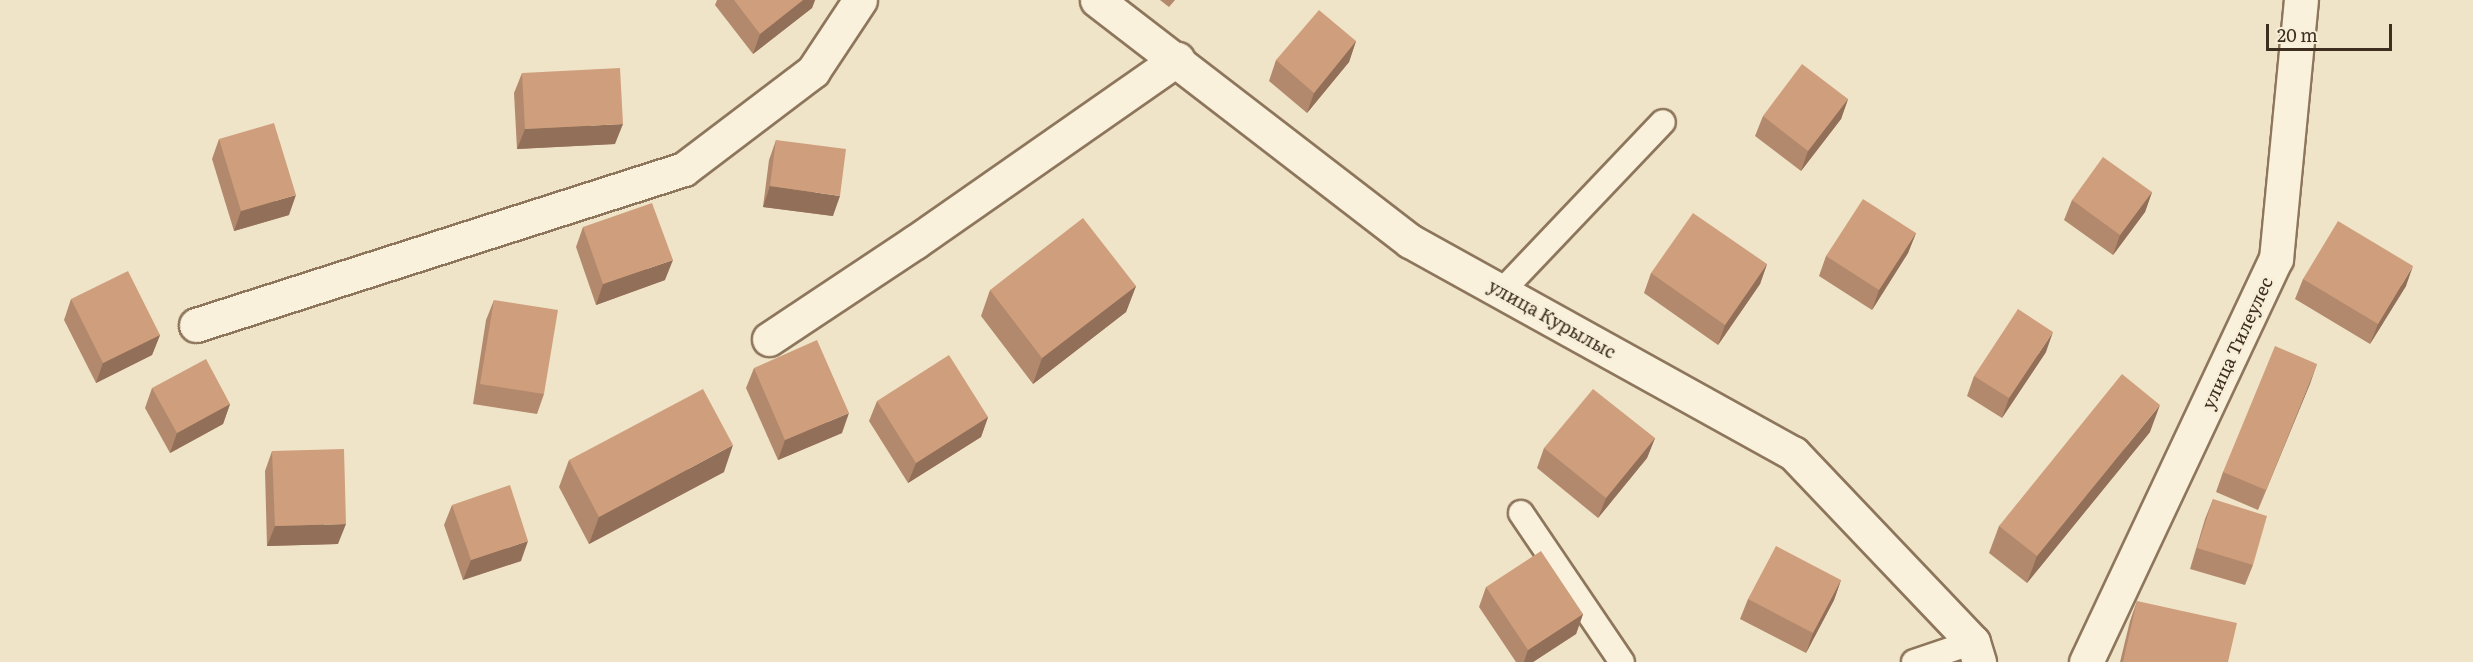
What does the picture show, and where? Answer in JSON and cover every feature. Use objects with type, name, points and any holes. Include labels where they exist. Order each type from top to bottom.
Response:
[{"type":"street","points":[[196,326],[684,169],[813,71],[860,0]]},
{"type":"street","name":"улица Курылыс","points":[[1097,0],[1177,59],[1410,241],[1793,453],[1976,652]]},
{"type":"street","name":"улица Тилеулес","points":[[2086,662],[2276,259],[2301,0]]},
{"type":"street","points":[[769,339],[915,242],[1177,59]]},
{"type":"lane","points":[[1502,291],[1663,122]]},
{"type":"lane","points":[[1521,513],[1622,662]]},
{"type":"lane","points":[[1914,662],[1976,652]]},
{"type":"building","points":[[734,0],[803,0],[760,34]]},
{"type":"building","points":[[1319,10],[1356,41],[1314,93],[1276,60]]},
{"type":"building","points":[[1802,64],[1848,99],[1808,151],[1763,116]]},
{"type":"building","points":[[620,68],[623,124],[525,129],[522,73]]},
{"type":"building","points":[[274,123],[296,195],[241,211],[219,139]]},
{"type":"building","points":[[776,140],[846,149],[840,196],[770,186]]},
{"type":"building","points":[[2103,157],[2152,192],[2120,235],[2072,200]]},
{"type":"building","points":[[1863,199],[1916,233],[1879,290],[1826,256]]},
{"type":"building","points":[[652,203],[673,260],[603,284],[583,227]]},
{"type":"building","points":[[1693,213],[1767,264],[1725,325],[1651,273]]},
{"type":"building","points":[[1083,218],[1136,286],[1042,358],[990,290]]},
{"type":"building","points":[[2338,221],[2413,266],[2378,324],[2303,279]]},
{"type":"building","points":[[128,271],[160,335],[103,363],[71,299]]},
{"type":"building","points":[[494,300],[558,310],[544,394],[480,384]]},
{"type":"building","points":[[2018,309],[2053,332],[2009,398],[1974,376]]},
{"type":"building","points":[[817,340],[849,413],[785,440],[754,368]]},
{"type":"building","points":[[2275,346],[2317,364],[2266,490],[2223,472]]},
{"type":"building","points":[[949,355],[988,417],[916,463],[877,401]]},
{"type":"building","points":[[206,359],[230,404],[177,433],[152,388]]},
{"type":"building","points":[[2122,374],[2160,405],[2037,556],[1999,526]]},
{"type":"building","points":[[703,389],[733,445],[599,517],[569,460]]},
{"type":"building","points":[[1593,389],[1655,438],[1606,498],[1544,448]]},
{"type":"building","points":[[344,449],[346,524],[275,526],[272,451]]},
{"type":"building","points":[[510,485],[528,541],[471,560],[452,505]]},
{"type":"building","points":[[2213,499],[2267,516],[2253,565],[2197,548]]},
{"type":"building","points":[[1776,546],[1841,580],[1813,633],[1748,599]]},
{"type":"building","points":[[1541,551],[1583,614],[1528,650],[1486,587]]},
{"type":"building","points":[[2137,601],[2237,623],[2228,662],[2123,662]]}]
